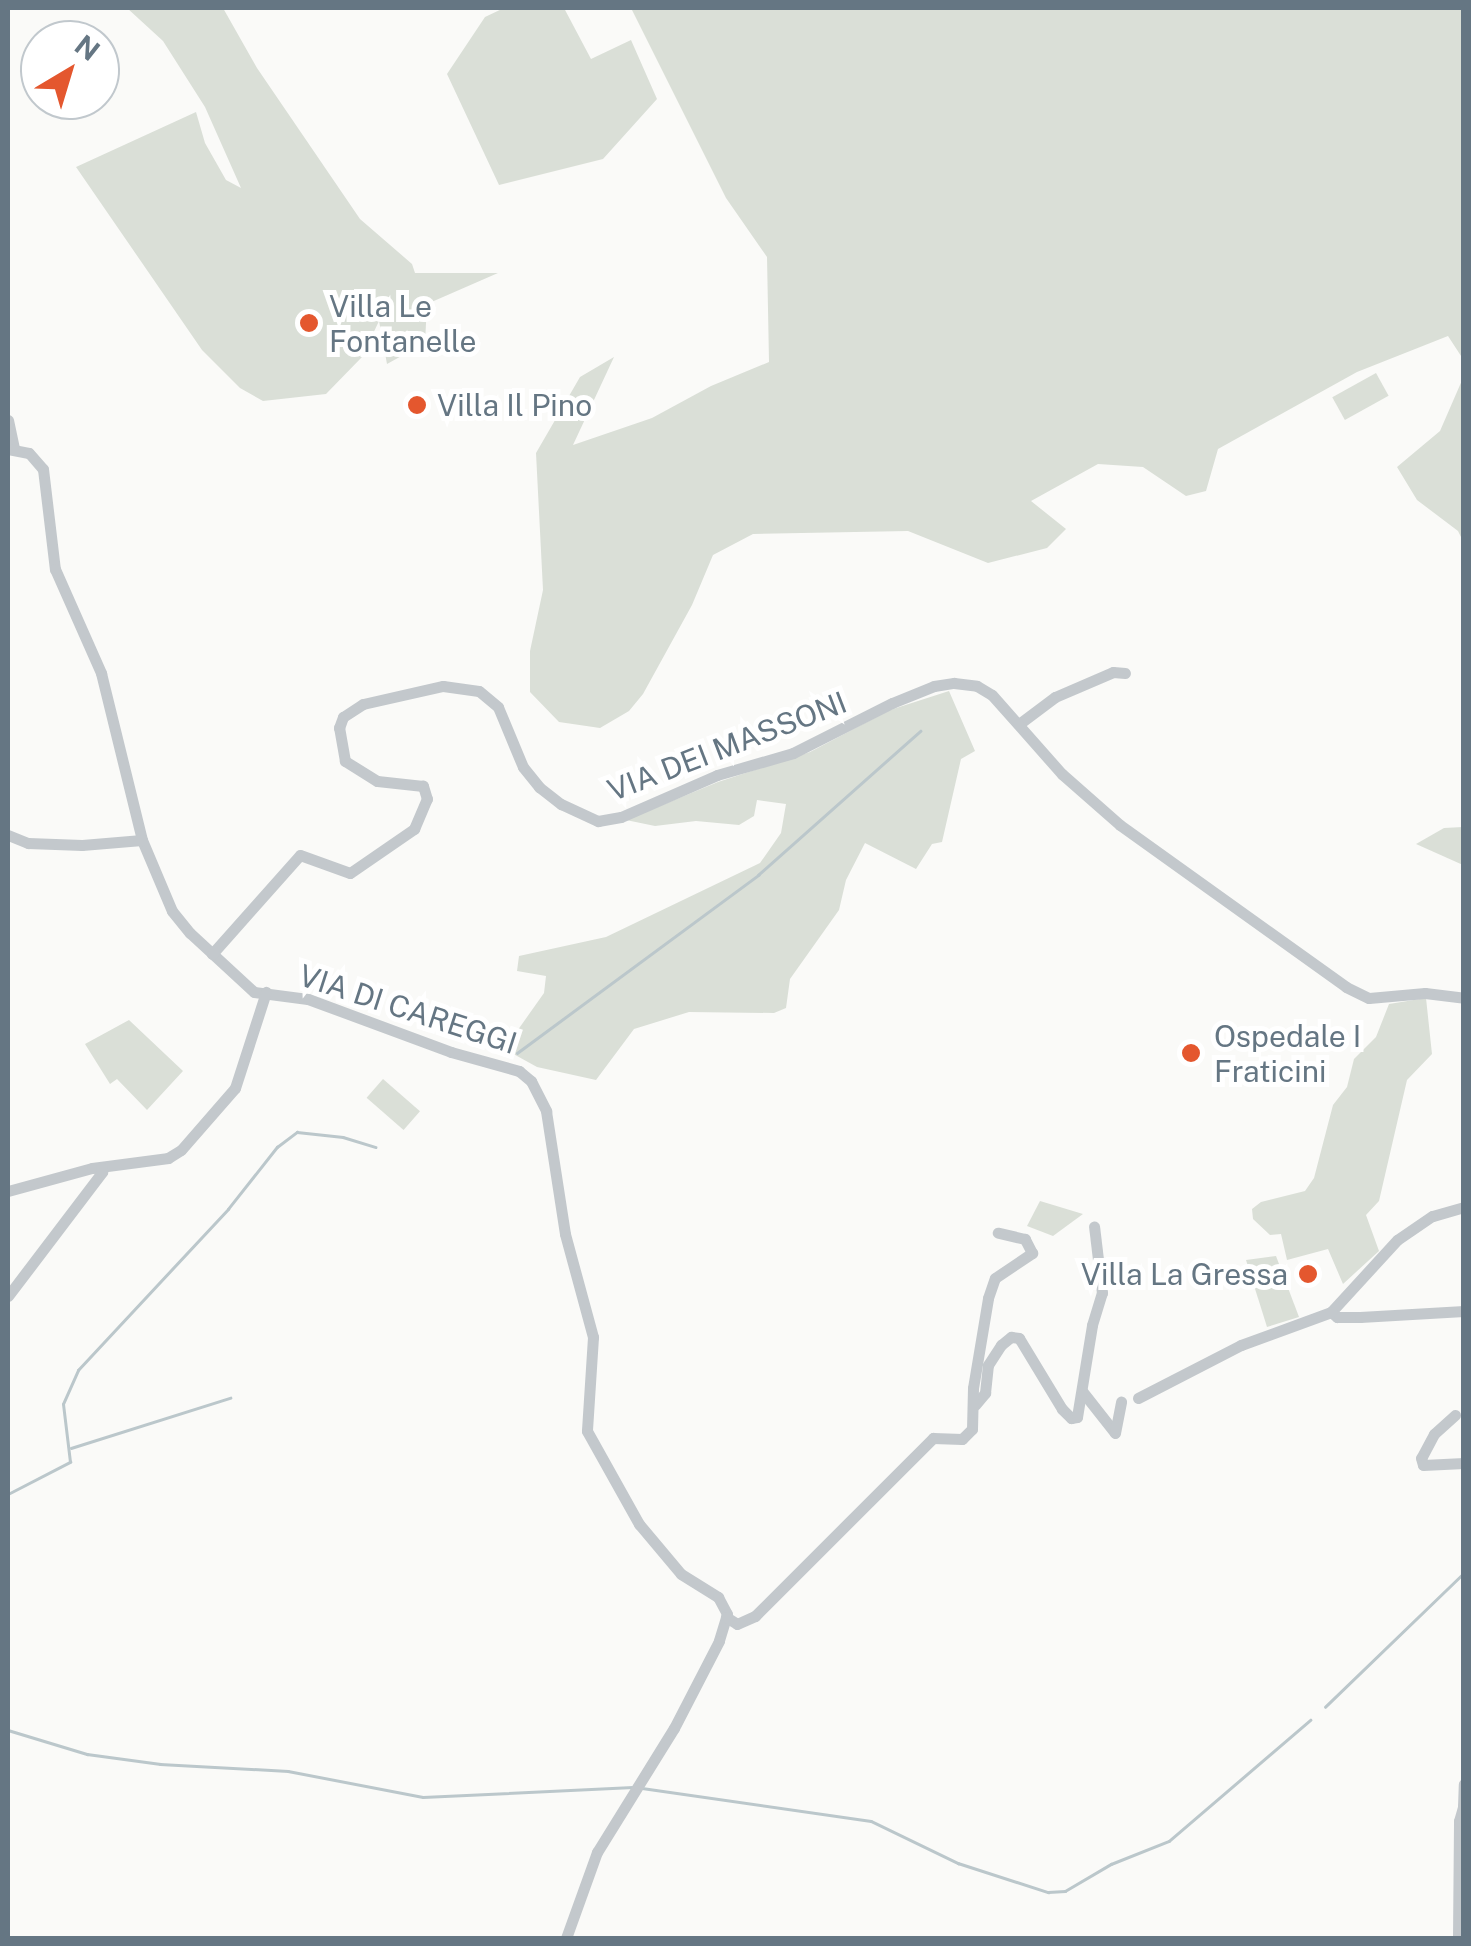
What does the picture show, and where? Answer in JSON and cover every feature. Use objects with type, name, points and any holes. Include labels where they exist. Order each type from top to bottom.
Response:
[{"type":"street","name":"VIA DI CAREGGI","points":[[8,420],[11,448],[34,457],[44,472],[55,569],[100,673],[142,840],[172,911],[254,992],[308,999],[451,1052],[519,1070],[532,1081],[549,1121],[565,1234],[593,1337],[587,1431],[639,1524],[681,1574],[718,1597],[726,1617]]},
{"type":"street","points":[[1019,724],[1055,697],[1113,672],[1125,673]]},
{"type":"street","name":"VIA DEI MASSONI","points":[[212,954],[300,854],[350,873],[414,829],[427,799],[423,786],[378,781],[345,761],[339,728],[344,717],[376,700],[443,686],[479,691],[498,707],[523,767],[539,787],[561,804],[598,821],[621,817],[717,776],[793,752],[934,686],[977,686],[1019,724],[1062,774],[1120,825],[1346,987],[1369,998],[1425,994],[1464,998]]},
{"type":"street","points":[[8,835],[28,843],[82,846],[142,840]]},
{"type":"street","points":[[8,1191],[100,1167],[168,1158],[190,1140],[236,1088],[266,992]]},
{"type":"street","points":[[8,1296],[102,1172],[100,1167]]},
{"type":"street","points":[[1138,1398],[1241,1345],[1332,1312],[1397,1240],[1432,1216],[1464,1207]]},
{"type":"street","points":[[975,1405],[985,1393],[988,1365],[1010,1338],[1026,1344],[1031,1364],[1071,1418],[1081,1409],[1092,1326],[1102,1293],[1094,1226]]},
{"type":"street","points":[[566,1938],[597,1852],[674,1728],[719,1641],[726,1617],[736,1624],[756,1616],[933,1438],[962,1439],[972,1429],[973,1388],[995,1278],[1032,1253],[1025,1239],[998,1233]]},
{"type":"street","points":[[1332,1312],[1337,1317],[1360,1318],[1464,1311]]},
{"type":"street","points":[[1082,1390],[1115,1432],[1121,1402]]},
{"type":"street","points":[[1455,1415],[1434,1434],[1421,1458],[1423,1466],[1464,1463]]},
{"type":"street","points":[[1458,1938],[1464,1784]]},
{"type":"shaded area","points":[[127,8],[223,8],[257,68],[360,219],[412,264],[415,273],[498,273],[427,304],[425,343],[387,364],[379,321],[362,357],[326,394],[263,401],[240,388],[202,350],[76,167],[196,112],[205,143],[226,180],[241,188],[205,107],[163,41]]},
{"type":"shaded area","points":[[504,8],[564,8],[591,59],[631,40],[657,99],[603,159],[499,185],[447,74],[485,17]]},
{"type":"shaded area","points":[[631,8],[1463,8],[1463,359],[1448,336],[1357,372],[1218,449],[1206,491],[1186,496],[1143,467],[1098,464],[1031,501],[1066,529],[1047,548],[988,563],[908,531],[753,534],[713,555],[692,605],[643,694],[629,711],[600,728],[559,722],[530,692],[530,651],[543,590],[536,453],[580,377],[614,357],[573,445],[652,418],[711,386],[769,362],[767,257],[726,198]]},
{"type":"shaded area","points":[[1376,373],[1389,396],[1345,420],[1332,397]]},
{"type":"shaded area","points":[[1463,378],[1464,541],[1458,531],[1417,500],[1397,467],[1440,431]]},
{"type":"shaded area","points":[[949,691],[975,751],[961,759],[942,842],[932,844],[916,869],[865,843],[846,880],[839,910],[790,979],[786,1008],[774,1013],[689,1012],[634,1029],[596,1080],[537,1067],[497,1045],[501,1039],[515,1034],[544,993],[546,976],[517,971],[519,956],[606,937],[760,863],[781,833],[786,804],[757,800],[754,816],[739,825],[696,821],[655,826],[626,820],[718,782],[810,752],[890,710]]},
{"type":"shaded area","points":[[1463,827],[1463,865],[1416,844],[1444,828]]},
{"type":"shaded area","points":[[1426,998],[1432,1054],[1407,1080],[1379,1201],[1366,1215],[1379,1251],[1343,1284],[1328,1249],[1287,1260],[1281,1234],[1270,1235],[1253,1219],[1252,1209],[1261,1202],[1305,1191],[1314,1178],[1333,1105],[1347,1087],[1354,1059],[1376,1037],[1389,1004]]},
{"type":"shaded area","points":[[129,1020],[183,1071],[147,1110],[117,1079],[110,1084],[85,1044]]},
{"type":"shaded area","points":[[383,1079],[420,1111],[404,1130],[367,1098]]},
{"type":"shaded area","points":[[1040,1201],[1083,1214],[1053,1236],[1027,1226]]},
{"type":"shaded area","points":[[1276,1256],[1299,1317],[1267,1327],[1246,1260]]},
{"type":"waterway","points":[[517,1053],[758,875],[920,731]]},
{"type":"waterway","points":[[8,1494],[70,1462],[63,1404],[78,1370],[228,1209],[277,1147],[297,1132],[343,1137],[375,1147]]},
{"type":"waterway","points":[[71,1448],[230,1398]]},
{"type":"waterway","points":[[1325,1707],[1464,1573]]},
{"type":"waterway","points":[[642,1788],[871,1821],[958,1863],[1048,1892],[1065,1891],[1111,1864],[1169,1841],[1310,1720]]},
{"type":"waterway","points":[[8,1730],[87,1754],[160,1764],[288,1771],[423,1797],[633,1787]]},
{"type":"place","name":"Villa Le Fontanelle","points":[[309,323]]},
{"type":"place","name":"Villa Il Pino","points":[[417,405]]},
{"type":"place","name":"Ospedale I Fraticini","points":[[1191,1053]]},
{"type":"place","name":"Villa La Gressa","points":[[1308,1274]]}]
